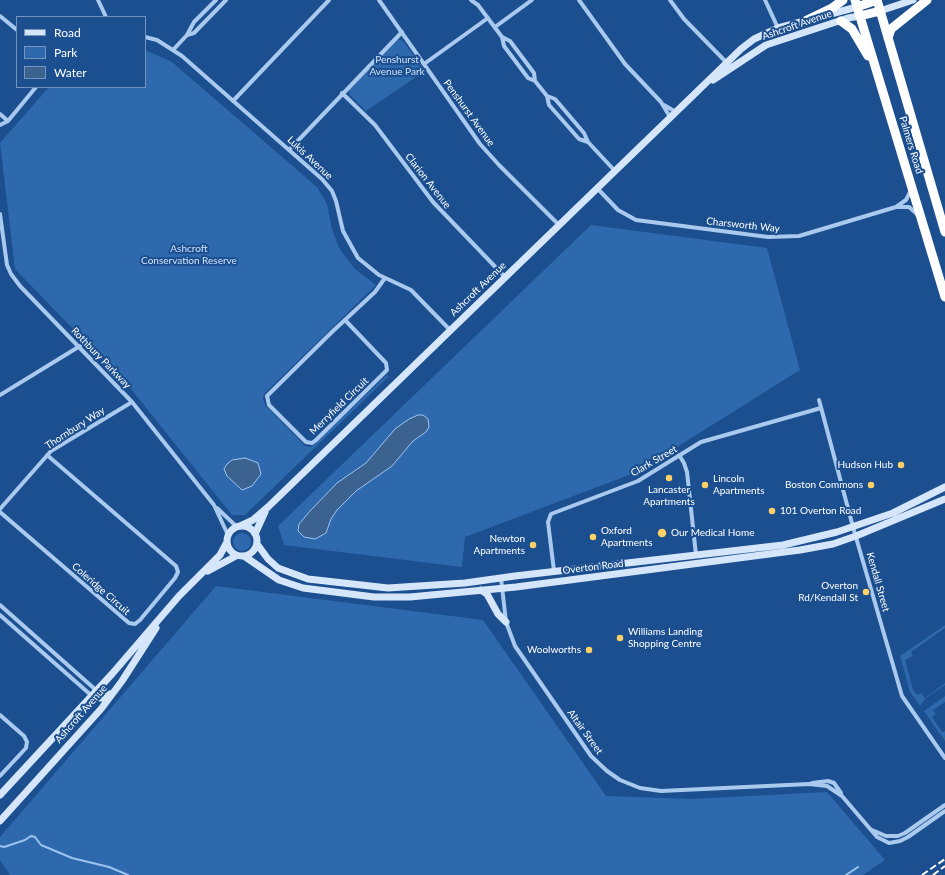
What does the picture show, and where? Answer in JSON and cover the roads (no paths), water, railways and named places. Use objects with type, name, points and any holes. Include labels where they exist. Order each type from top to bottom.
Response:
[{"type":"highway","points":[[804,22],[832,8],[843,0]]},
{"type":"highway","points":[[857,8],[877,0]]},
{"type":"highway","name":"Palmers Road","points":[[877,0],[945,232]]},
{"type":"highway","points":[[888,38],[891,29],[927,0]]},
{"type":"highway","points":[[857,8],[880,10]]},
{"type":"highway","name":"Palmers Road","points":[[857,8],[924,223],[945,297]]},
{"type":"highway","points":[[841,21],[846,23],[859,38],[878,75]]},
{"type":"main road","points":[[880,10],[913,0]]},
{"type":"main road","name":"Ashcroft Avenue","points":[[703,86],[766,45],[841,21],[857,8]]},
{"type":"main road","name":"Ashcroft Avenue","points":[[238,527],[253,520],[268,507],[726,62],[754,39],[778,28],[857,8]]},
{"type":"main road","name":"Overton Road","points":[[256,544],[268,559],[278,568],[296,576],[316,581],[375,588],[465,583],[783,544],[853,526],[893,513],[945,487]]},
{"type":"main road","name":"Overton Road","points":[[244,556],[279,580],[308,589],[393,598],[502,588],[773,555],[833,544],[945,499]]},
{"type":"main road","name":"Ashcroft Avenue","points":[[255,534],[268,507]]},
{"type":"main road","points":[[238,527],[249,528],[255,534],[256,544],[252,552],[244,556],[236,556],[229,549],[227,539],[238,527]]},
{"type":"main road","name":"Ashcroft Avenue","points":[[0,795],[94,694],[165,612],[220,555],[227,539]]},
{"type":"main road","name":"Ashcroft Avenue","points":[[200,576],[236,556]]},
{"type":"main road","points":[[481,590],[487,594],[498,614],[506,622]]},
{"type":"main road","name":"Ashcroft Avenue","points":[[0,821],[100,709],[114,691],[165,612]]},
{"type":"main road","points":[[94,694],[96,698],[103,698],[114,691]]},
{"type":"street","points":[[106,0],[100,2],[106,16]]},
{"type":"street","points":[[173,50],[187,35],[194,22],[216,0]]},
{"type":"street","points":[[187,35],[194,33],[226,0]]},
{"type":"street","points":[[233,101],[329,0]]},
{"type":"street","name":"Penshurst Avenue","points":[[379,0],[480,144],[498,165],[559,225]]},
{"type":"street","points":[[471,0],[478,2],[502,37],[504,46],[528,78],[536,81]]},
{"type":"street","points":[[495,27],[532,0]]},
{"type":"street","points":[[579,0],[625,64],[661,102],[670,117]]},
{"type":"street","points":[[670,0],[684,19],[726,62]]},
{"type":"street","points":[[765,0],[778,28]]},
{"type":"street","points":[[0,16],[16,29]]},
{"type":"street","points":[[424,64],[488,18]]},
{"type":"street","points":[[289,150],[402,32]]},
{"type":"street","name":"Lukis Avenue","points":[[146,37],[157,40],[173,50],[326,182],[336,201],[343,232],[349,245],[363,262],[385,278],[411,290],[450,330]]},
{"type":"street","points":[[502,37],[510,41],[534,73],[536,81],[547,96],[549,104],[579,139],[588,142]]},
{"type":"street","points":[[0,125],[8,121],[35,88]]},
{"type":"street","name":"Clarion Avenue","points":[[342,93],[375,125],[433,202],[505,277]]},
{"type":"street","points":[[547,96],[555,99],[584,133],[588,142],[615,171]]},
{"type":"street","points":[[661,102],[676,112]]},
{"type":"street","points":[[0,114],[8,121]]},
{"type":"street","points":[[896,207],[906,200],[912,186]]},
{"type":"street","name":"Charsworth Way","points":[[597,188],[622,213],[636,220],[776,238],[799,236],[896,207]]},
{"type":"street","points":[[896,207],[912,209],[924,223]]},
{"type":"street","name":"Rothbury Parkway","points":[[0,214],[2,239],[8,264],[11,274],[20,286],[80,346],[132,402],[214,505],[238,527]]},
{"type":"street","name":"Merryfield Circuit","points":[[345,320],[385,362],[388,366],[387,370],[316,440],[312,443],[306,442],[269,405],[267,396],[345,320],[375,292],[385,278]]},
{"type":"street","points":[[0,395],[80,346]]},
{"type":"street","name":"Kendall Street","points":[[819,400],[853,526],[902,696],[945,758]]},
{"type":"street","name":"Thornbury Way","points":[[0,509],[47,455],[55,448],[132,402]]},
{"type":"street","name":"Clark Street","points":[[554,571],[548,522],[552,514],[638,481],[679,455],[705,441],[821,408]]},
{"type":"street","name":"Coleridge Circuit","points":[[0,512],[129,623],[135,624],[140,620],[175,578],[178,572],[176,566],[47,455]]},
{"type":"street","points":[[679,455],[687,472],[696,555]]},
{"type":"street","name":"Rothbury Parkway","points":[[214,505],[227,539]]},
{"type":"street","name":"Altair Street","points":[[501,578],[506,622],[515,646],[586,749],[600,765],[620,780],[640,788],[661,791],[809,784],[827,786],[842,796],[883,842],[900,841],[945,811]]},
{"type":"street","points":[[0,605],[94,694]]},
{"type":"street","points":[[0,615],[94,694]]},
{"type":"street","points":[[0,714],[24,736],[26,748],[0,776]]},
{"type":"street","name":"Altair Street","points":[[870,829],[886,836],[898,836],[905,833],[945,805]]},
{"type":"water","points":[[418,415],[423,415],[428,419],[429,427],[426,432],[413,441],[392,466],[356,491],[337,510],[331,519],[326,533],[315,539],[304,537],[298,531],[299,524],[310,511],[337,483],[366,463],[395,429],[409,419]]},
{"type":"water","points":[[245,458],[258,463],[261,474],[252,486],[242,490],[227,476],[224,469],[232,460]]},
{"type":"waterway","points":[[0,846],[4,847],[25,840],[31,836],[35,837],[41,845],[72,858],[109,867],[128,875]]},
{"type":"waterway","points":[[846,875],[858,867]]},
{"type":"railway","points":[[922,875],[945,859]]},
{"type":"railway","points":[[933,875],[945,866]]},
{"type":"place","name":"Hudson Hub","points":[[901,465]]},
{"type":"place","name":"Lancaster Apartments","points":[[669,478]]},
{"type":"place","name":"Lincoln Apartments","points":[[705,485]]},
{"type":"place","name":"Boston Commons","points":[[871,485]]},
{"type":"place","name":"101 Overton Road","points":[[772,511]]},
{"type":"place","name":"Our Medical Home","points":[[662,533]]},
{"type":"place","name":"Oxford Apartments","points":[[593,537]]},
{"type":"place","name":"Newton Apartments","points":[[533,545]]},
{"type":"place","name":"Overton Rd/Kendall St","points":[[866,592]]},
{"type":"place","name":"Williams Landing Shopping Centre","points":[[620,638]]},
{"type":"place","name":"Woolworths","points":[[589,650]]},
{"type":"park label","name":"Penshurst Avenue Park","points":[[397,66]]},
{"type":"park label","name":"Ashcroft Conservation Reserve","points":[[189,254]]}]
